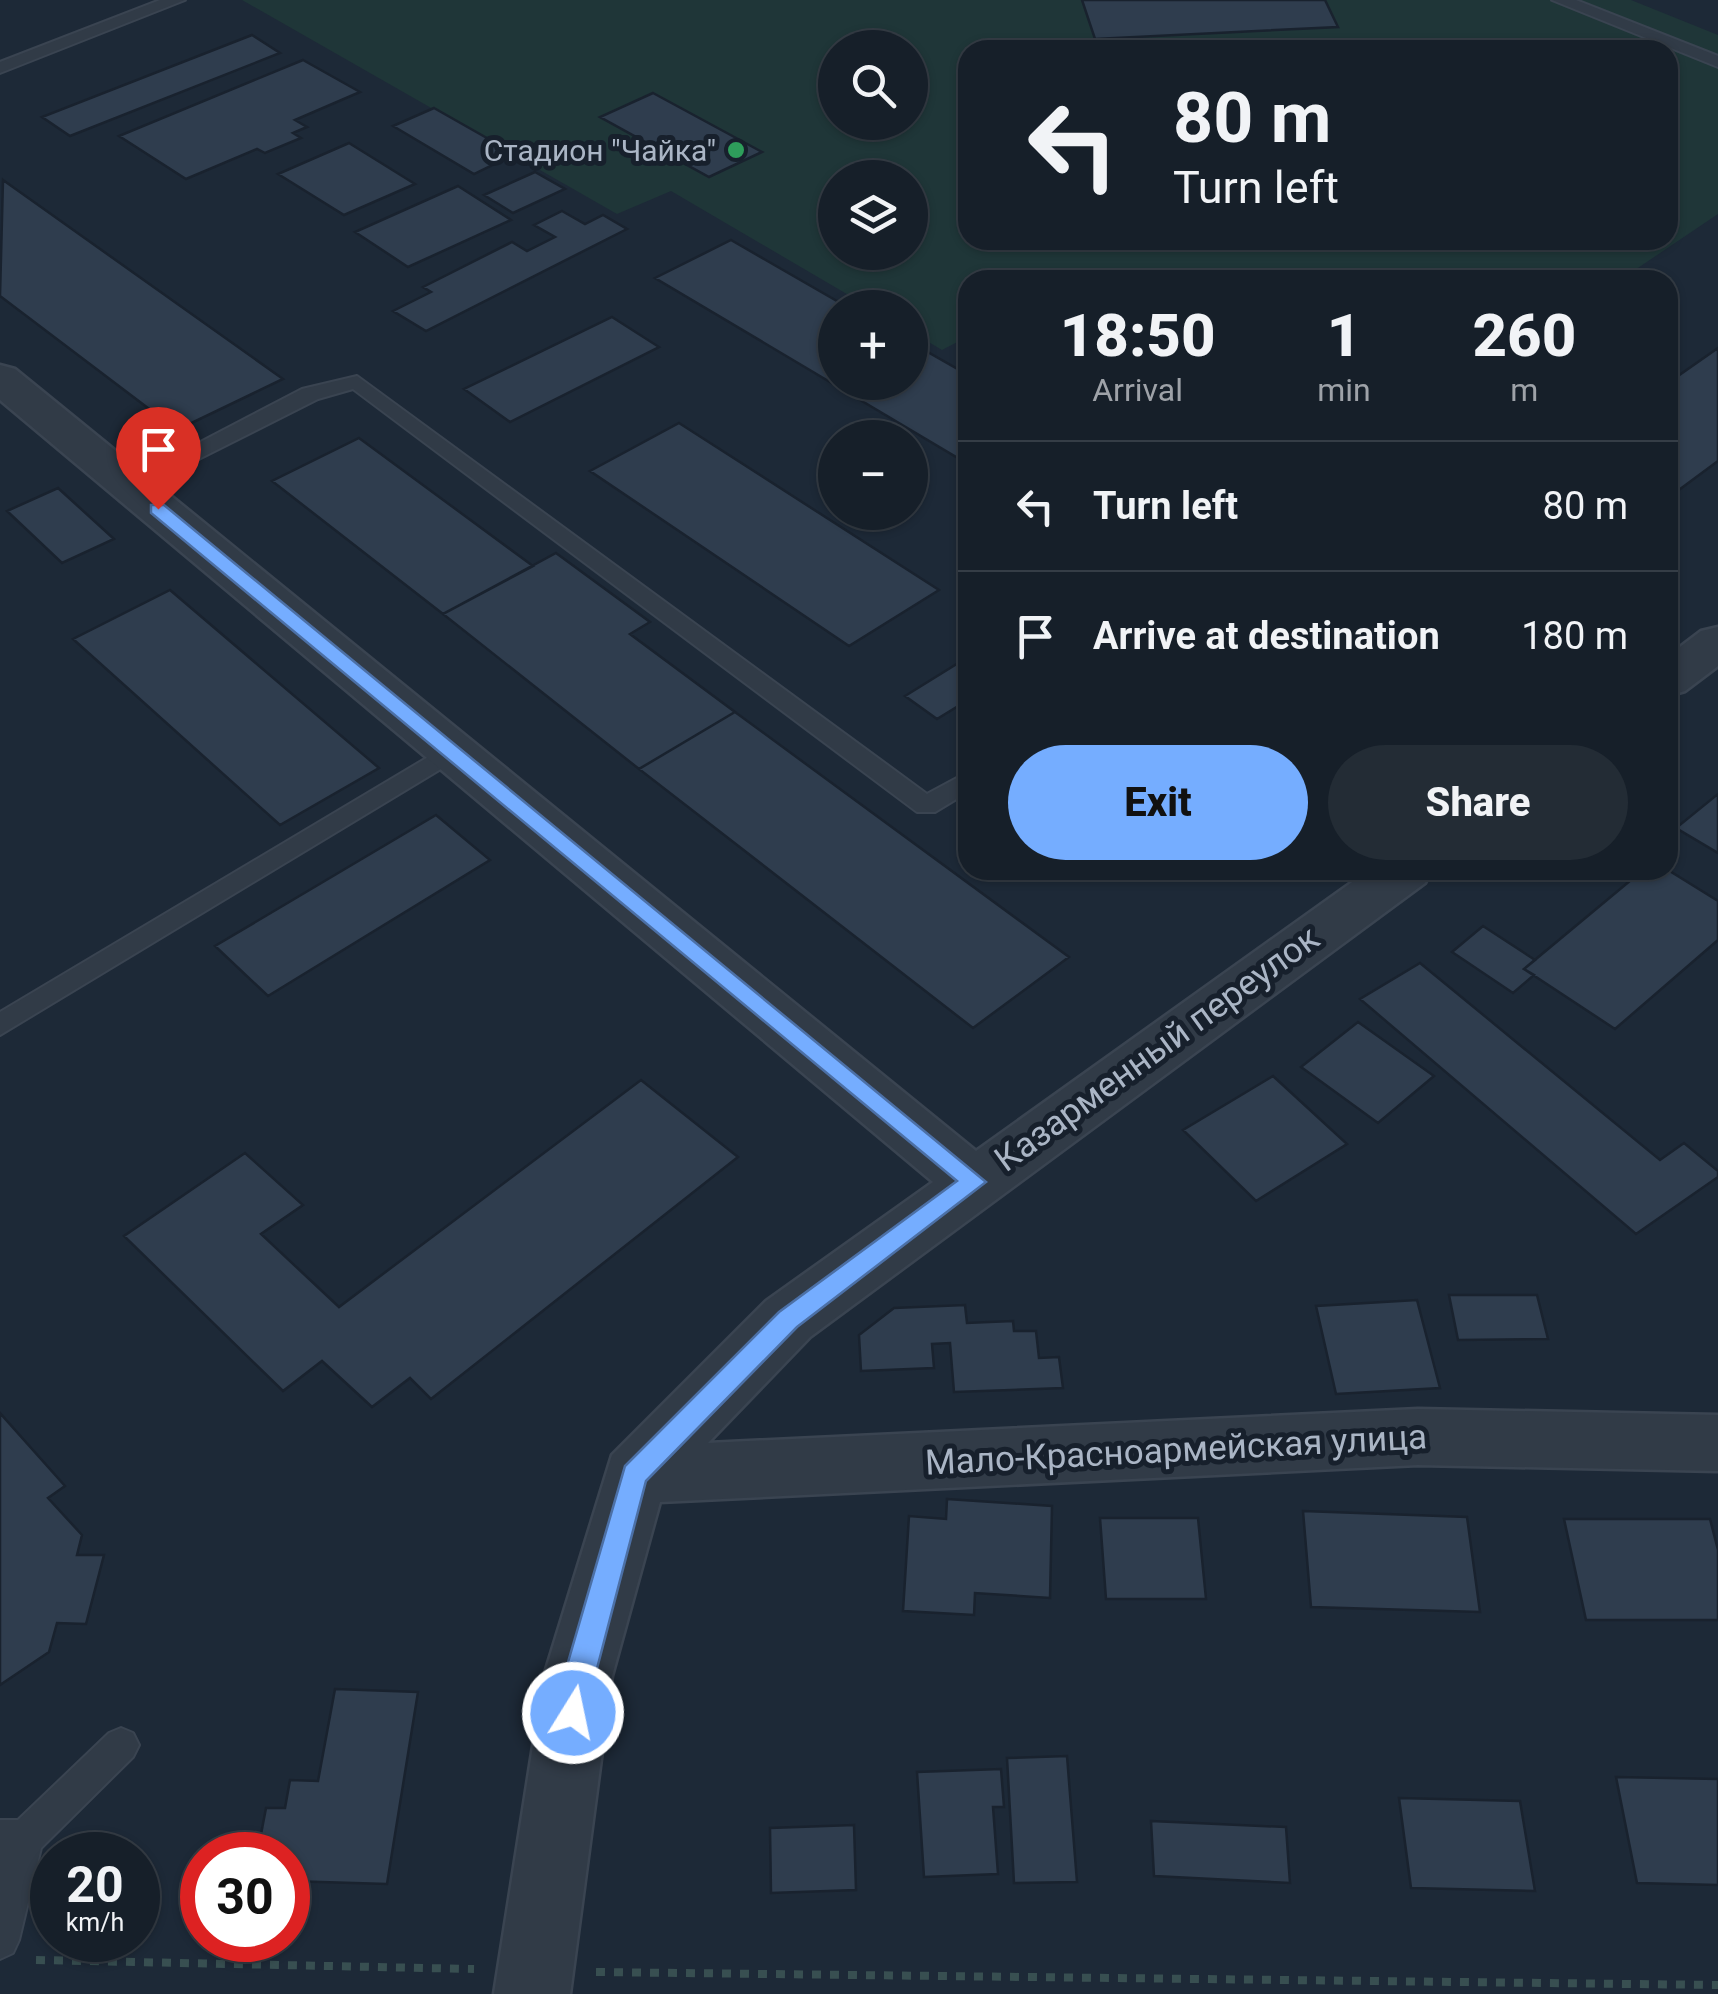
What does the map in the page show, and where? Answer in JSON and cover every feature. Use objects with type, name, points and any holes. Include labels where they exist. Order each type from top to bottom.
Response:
[{"type":"street","points":[[0,378],[974,1182]]},
{"type":"street","points":[[1678,672],[1718,642]]},
{"type":"street","name":"Казарменный переулок","points":[[534,1982],[578,1676],[635,1475],[788,1319],[1392,880]]},
{"type":"street","name":"Мало-Красноармейская улица","points":[[635,1475],[1418,1437],[1718,1443]]},
{"type":"lane","points":[[0,68],[176,0]]},
{"type":"lane","points":[[1561,0],[1662,40]]},
{"type":"lane","points":[[1678,46],[1718,62]]},
{"type":"lane","points":[[128,485],[310,394],[357,382],[373,389],[926,806],[958,786]]},
{"type":"lane","points":[[0,1025],[450,752]]},
{"type":"lane","points":[[10,1950],[13,1838],[121,1745]]},
{"type":"path","points":[[10,1950],[534,1982],[1718,1984]]},
{"type":"green space","name":"Стадион \"Чайка\"","points":[[242,0],[1631,0],[1718,35],[1718,214],[1678,241],[1678,40],[958,40],[958,250],[1665,250],[1635,270],[958,270],[958,342],[942,350],[928,342],[928,290],[840,290],[671,191],[617,214]]},
{"type":"building","points":[[1082,0],[1325,0],[1338,27],[1095,39]]},
{"type":"building","points":[[252,35],[280,53],[70,136],[42,117]]},
{"type":"building","points":[[303,60],[360,92],[295,120],[307,127],[293,133],[301,138],[265,153],[257,149],[186,179],[119,136]]},
{"type":"building","points":[[653,93],[762,152],[709,177],[600,117]]},
{"type":"building","points":[[434,108],[515,154],[474,174],[393,126]]},
{"type":"building","points":[[349,143],[415,184],[344,215],[278,174]]},
{"type":"building","points":[[535,172],[565,189],[513,213],[484,195]]},
{"type":"building","points":[[3,180],[283,379],[177,430],[0,296]]},
{"type":"building","points":[[458,186],[511,220],[408,267],[355,232]]},
{"type":"building","points":[[562,211],[585,224],[603,215],[627,229],[426,331],[393,311],[431,292],[423,287],[512,242],[527,251],[555,237],[534,225]]},
{"type":"building","points":[[731,240],[818,290],[818,375],[655,278]]},
{"type":"building","points":[[612,317],[659,347],[510,422],[464,389]]},
{"type":"building","points":[[1718,348],[1718,461],[1678,491],[1678,376]]},
{"type":"building","points":[[928,352],[958,369],[958,458],[928,440],[928,420],[894,420],[860,400],[928,400]]},
{"type":"building","points":[[679,423],[818,512],[818,530],[846,530],[939,590],[849,646],[590,471]]},
{"type":"building","points":[[359,438],[533,566],[443,614],[272,481]]},
{"type":"building","points":[[58,488],[114,539],[62,563],[7,511]]},
{"type":"building","points":[[556,553],[650,622],[630,634],[735,712],[639,769],[443,614]]},
{"type":"building","points":[[170,590],[379,768],[280,825],[73,639]]},
{"type":"building","points":[[958,663],[958,706],[937,719],[905,696]]},
{"type":"building","points":[[735,712],[958,876],[958,880],[964,880],[1069,957],[973,1028],[639,769]]},
{"type":"building","points":[[1718,794],[1718,853],[1678,826]]},
{"type":"building","points":[[436,815],[490,860],[268,996],[215,946]]},
{"type":"building","points":[[1678,876],[1718,901],[1718,940],[1615,1029],[1524,969],[1631,880],[1678,880]]},
{"type":"building","points":[[1483,926],[1535,960],[1524,969],[1534,975],[1513,993],[1452,952]]},
{"type":"building","points":[[1420,963],[1660,1160],[1684,1143],[1718,1171],[1718,1177],[1636,1234],[1360,999]]},
{"type":"building","points":[[1358,1022],[1434,1076],[1378,1123],[1301,1067]]},
{"type":"building","points":[[1273,1076],[1347,1144],[1256,1201],[1183,1130]]},
{"type":"building","points":[[641,1080],[738,1157],[431,1399],[410,1378],[372,1407],[322,1361],[283,1391],[124,1236],[245,1153],[303,1205],[261,1234],[339,1307]]},
{"type":"building","points":[[1449,1295],[1537,1295],[1548,1339],[1458,1340]]},
{"type":"building","points":[[1417,1300],[1440,1388],[1336,1394],[1316,1306]]},
{"type":"building","points":[[965,1305],[967,1323],[1013,1321],[1014,1331],[1036,1331],[1039,1358],[1059,1357],[1063,1388],[954,1392],[950,1343],[932,1344],[934,1368],[861,1371],[859,1335],[894,1308]]},
{"type":"building","points":[[0,1413],[65,1486],[48,1498],[82,1535],[77,1555],[104,1555],[86,1624],[57,1623],[49,1652],[0,1685]]},
{"type":"building","points":[[947,1499],[1052,1506],[1050,1598],[975,1593],[974,1615],[903,1611],[909,1516],[946,1519]]},
{"type":"building","points":[[1303,1511],[1467,1517],[1480,1612],[1311,1607]]},
{"type":"building","points":[[1100,1518],[1198,1518],[1206,1599],[1106,1599]]},
{"type":"building","points":[[1564,1519],[1710,1519],[1718,1550],[1718,1620],[1586,1620]]},
{"type":"building","points":[[335,1689],[418,1692],[387,1884],[310,1882],[310,1832],[261,1832],[266,1808],[285,1808],[290,1780],[318,1781]]},
{"type":"building","points":[[1067,1756],[1077,1882],[1014,1883],[1007,1758]]},
{"type":"building","points":[[1001,1769],[1004,1807],[993,1807],[998,1874],[924,1877],[917,1772]]},
{"type":"building","points":[[1616,1777],[1718,1779],[1718,1885],[1637,1883]]},
{"type":"building","points":[[1399,1798],[1520,1801],[1535,1891],[1411,1888]]},
{"type":"building","points":[[1151,1821],[1286,1827],[1290,1883],[1154,1876]]},
{"type":"building","points":[[854,1825],[856,1890],[771,1893],[770,1828]]},
{"type":"place","name":"Стадион \"Чайка\"","points":[[736,150]]},
{"type":"route","points":[[158,509],[974,1182],[788,1319],[635,1475],[578,1676],[573,1713]]}]
